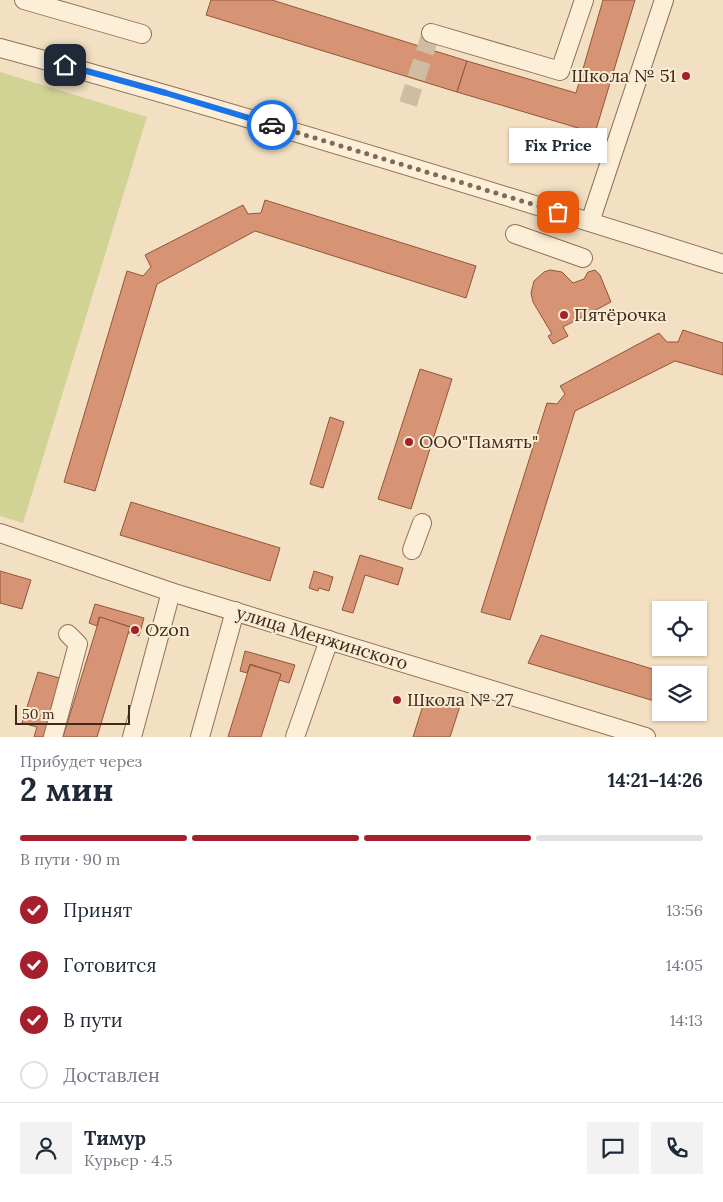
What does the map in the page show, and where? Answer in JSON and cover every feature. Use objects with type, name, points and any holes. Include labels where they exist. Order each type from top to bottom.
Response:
[{"type":"street","points":[[24,0],[142,34]]},
{"type":"street","points":[[431,33],[560,71],[584,0]]},
{"type":"street","points":[[590,222],[664,0]]},
{"type":"street","points":[[0,48],[175,96],[723,264]]},
{"type":"street","points":[[515,234],[583,258]]},
{"type":"street","points":[[412,550],[422,523]]},
{"type":"street","name":"улица Менжинского","points":[[0,533],[171,592],[646,737]]},
{"type":"street","points":[[132,737],[171,592]]},
{"type":"street","points":[[200,737],[235,611]]},
{"type":"street","points":[[53,737],[78,644],[68,634]]},
{"type":"street","points":[[295,737],[329,640]]},
{"type":"green space","points":[[0,72],[147,117],[23,523],[0,516]]},
{"type":"building","points":[[211,0],[272,0],[467,61],[457,92],[206,15]]},
{"type":"building","points":[[603,0],[635,0],[595,133],[457,92],[467,61],[576,93]]},
{"type":"building","points":[[265,200],[476,266],[466,298],[255,231],[157,284],[95,491],[64,482],[127,271],[143,276],[151,267],[145,255],[243,205],[248,214],[261,213]]},
{"type":"building","name":"Пятёрочка","points":[[550,270],[562,272],[573,283],[584,279],[588,272],[595,270],[600,275],[611,302],[563,327],[568,336],[553,344],[548,336],[552,334],[533,302],[531,293],[534,281],[544,272]]},
{"type":"building","points":[[683,330],[723,343],[723,375],[675,361],[575,411],[510,620],[481,612],[547,403],[557,404],[565,394],[560,386],[659,333],[667,342],[678,342]]},
{"type":"building","points":[[420,369],[452,379],[411,509],[378,499]]},
{"type":"building","points":[[330,417],[344,422],[323,488],[310,484]]},
{"type":"building","points":[[131,502],[280,548],[270,581],[120,535]]},
{"type":"building","points":[[360,555],[403,568],[398,585],[365,575],[353,613],[342,610]]},
{"type":"building","points":[[0,571],[31,580],[22,609],[0,603]]},
{"type":"building","points":[[314,571],[333,577],[329,591],[319,588],[318,591],[309,588]]},
{"type":"building","points":[[95,604],[144,618],[139,636],[129,633],[131,627],[99,617],[97,626],[89,623]]},
{"type":"building","points":[[100,617],[130,627],[97,737],[63,737]]},
{"type":"building","points":[[541,635],[652,669],[652,700],[528,663]]},
{"type":"building","points":[[245,651],[295,665],[289,683],[279,680],[281,674],[250,664],[247,673],[240,671]]},
{"type":"building","points":[[250,665],[281,674],[261,737],[228,737]]},
{"type":"building","points":[[38,672],[63,679],[45,737],[34,737],[37,727],[22,723]]},
{"type":"building","points":[[426,696],[460,706],[450,737],[413,737]]},
{"type":"tunnel","points":[[408,104],[431,33]]},
{"type":"way so far","points":[[272,125],[558,212]]},
{"type":"place","name":"Школа № 51","points":[[686,76]]},
{"type":"place","name":"Fix Price","points":[[558,212]]},
{"type":"place","name":"Пятёрочка","points":[[564,315]]},
{"type":"place","name":"ООО\"Память\"","points":[[409,442]]},
{"type":"place","name":"Ozon","points":[[135,630]]},
{"type":"place","name":"Школа № 27","points":[[397,700]]},
{"type":"route","points":[[65,65],[272,125]]}]
